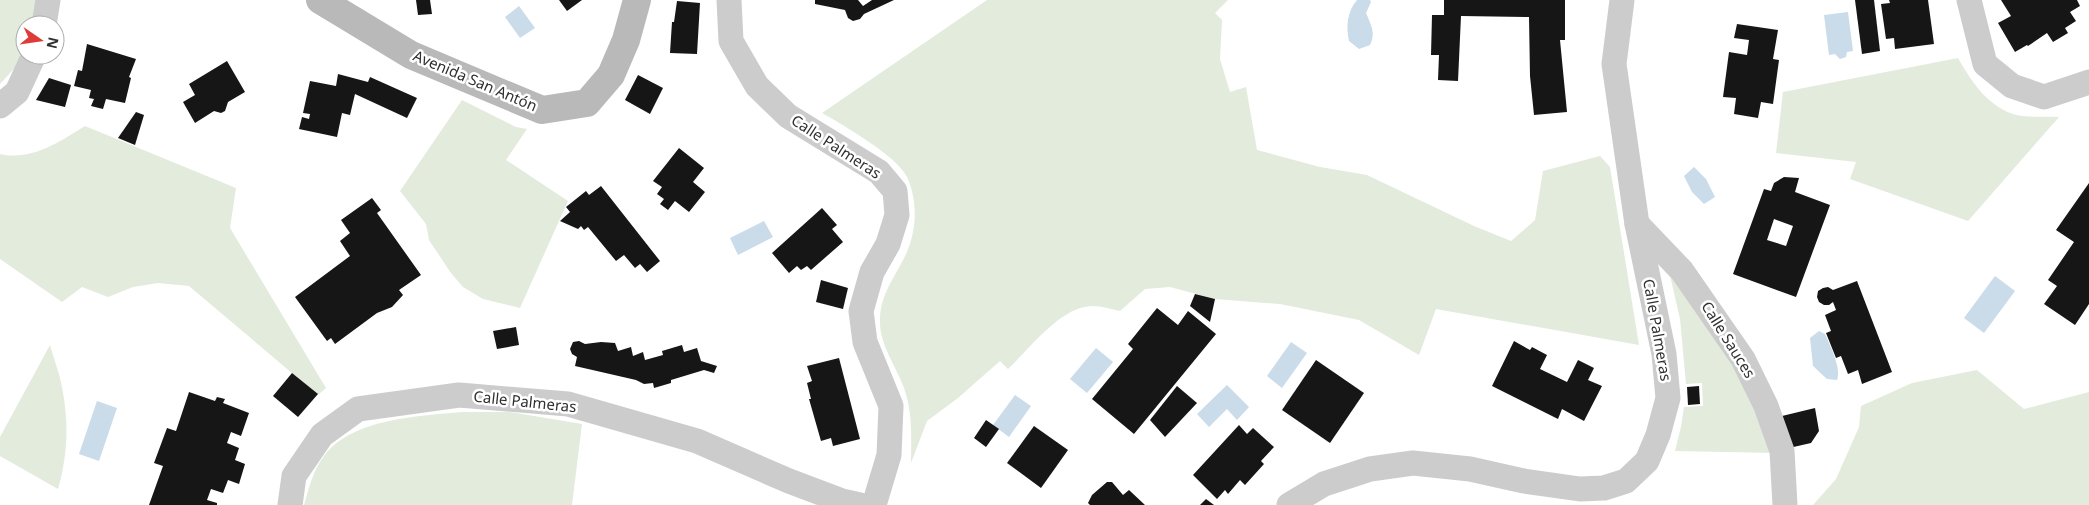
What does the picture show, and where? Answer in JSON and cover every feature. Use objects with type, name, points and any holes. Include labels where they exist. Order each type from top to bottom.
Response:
[{"type":"street","points":[[46,15],[48,0]]},
{"type":"street","name":"Avenida San Antón","points":[[320,0],[411,54],[542,110],[587,103],[611,75],[626,40],[637,0]]},
{"type":"street","name":"Calle Palmeras","points":[[729,0],[731,41],[757,86],[788,116],[878,172],[895,190],[897,215],[888,244],[872,272],[861,311],[865,342],[891,406],[889,455],[874,505]]},
{"type":"street","name":"Calle Palmeras","points":[[1289,505],[1324,484],[1370,469],[1413,462],[1470,469],[1524,481],[1580,488],[1604,488],[1626,481],[1646,461],[1658,435],[1668,398],[1664,354],[1636,224],[1614,64],[1622,0]]},
{"type":"street","points":[[1969,0],[1984,64],[2012,86],[2044,97],[2089,82]]},
{"type":"street","points":[[0,106],[18,92],[30,65]]},
{"type":"street","name":"Calle Sauces","points":[[1636,224],[1682,271],[1743,359],[1766,406],[1782,451],[1785,505]]},
{"type":"street","name":"Calle Palmeras","points":[[290,505],[294,476],[322,435],[358,409],[459,395],[568,404],[697,441],[789,481],[842,501],[860,505]]},
{"type":"shaded area","points":[[0,0],[40,0],[38,15],[15,15],[15,65],[17,65],[0,84]]},
{"type":"shaded area","points":[[987,0],[1228,0],[1215,13],[1222,20],[1220,59],[1230,92],[1246,87],[1257,150],[1320,167],[1367,175],[1474,226],[1511,241],[1535,220],[1543,171],[1600,156],[1610,167],[1639,345],[1436,309],[1419,355],[1359,320],[1280,304],[1215,299],[1170,287],[1145,289],[1120,311],[1094,306],[1075,310],[1054,324],[1008,369],[1000,361],[958,398],[927,421],[911,463],[911,426],[907,397],[882,338],[880,320],[886,293],[910,245],[915,216],[911,186],[907,177],[892,160],[869,142],[822,113]]},
{"type":"shaded area","points":[[1958,58],[1981,92],[1997,106],[2021,116],[2059,117],[1968,221],[1850,179],[1856,162],[1776,153],[1783,92]]},
{"type":"shaded area","points":[[462,100],[516,127],[527,129],[506,160],[568,201],[520,308],[483,299],[463,287],[451,273],[429,240],[426,224],[400,191]]},
{"type":"shaded area","points":[[85,126],[236,188],[230,228],[326,388],[318,395],[189,286],[158,283],[133,287],[108,297],[82,287],[62,302],[0,259],[0,154],[23,155],[45,149]]},
{"type":"shaded area","points":[[1669,271],[1741,379],[1761,417],[1775,453],[1675,451],[1684,407],[1703,406],[1702,383],[1686,384],[1680,319]]},
{"type":"shaded area","points":[[50,345],[63,392],[66,420],[66,447],[58,489],[0,456],[0,437]]},
{"type":"shaded area","points":[[1977,370],[2024,409],[2089,392],[2089,505],[1813,505],[1836,479],[1859,427],[1861,406],[1912,383]]},
{"type":"shaded area","points":[[463,412],[510,412],[582,424],[572,505],[304,505],[320,461],[336,443],[351,434],[369,426],[388,421]]},
{"type":"water","points":[[1357,0],[1370,0],[1371,2],[1366,13],[1373,33],[1370,45],[1359,49],[1349,41],[1348,30],[1349,14]]},
{"type":"water","points":[[519,6],[535,28],[520,38],[505,17]]},
{"type":"water","points":[[1848,12],[1853,51],[1847,52],[1846,57],[1840,59],[1835,54],[1829,55],[1824,15]]},
{"type":"water","points":[[1694,167],[1706,179],[1715,197],[1704,204],[1692,192],[1684,176]]},
{"type":"water","points":[[764,221],[773,237],[738,255],[730,238]]},
{"type":"water","points":[[1995,276],[2015,291],[1984,333],[1964,318]]},
{"type":"water","points":[[1819,331],[1825,334],[1835,357],[1838,370],[1837,380],[1827,379],[1813,366],[1810,338]]},
{"type":"water","points":[[1291,342],[1307,353],[1282,388],[1267,376]]},
{"type":"water","points":[[1096,348],[1113,362],[1087,393],[1070,379]]},
{"type":"water","points":[[1227,385],[1249,407],[1237,420],[1227,409],[1209,427],[1197,414]]},
{"type":"water","points":[[1015,395],[1031,406],[1009,437],[993,425]]},
{"type":"water","points":[[97,401],[117,408],[99,461],[79,454]]},
{"type":"building","points":[[416,0],[430,0],[432,14],[418,15]]},
{"type":"building","points":[[559,0],[582,0],[567,11]]},
{"type":"building","points":[[815,0],[858,0],[863,6],[872,0],[894,0],[853,21],[848,18],[845,10],[815,4]]},
{"type":"building","points":[[1444,0],[1565,0],[1565,40],[1560,40],[1567,112],[1534,115],[1530,76],[1529,17],[1461,16],[1458,81],[1438,80],[1439,55],[1431,55],[1432,15],[1444,15]]},
{"type":"building","points":[[1855,0],[1874,0],[1880,51],[1862,54]]},
{"type":"building","points":[[1889,0],[1928,0],[1934,44],[1895,49],[1894,38],[1886,39],[1881,4],[1890,3]]},
{"type":"building","points":[[2001,0],[2077,0],[2080,6],[2070,12],[2076,21],[2065,28],[2068,33],[2053,42],[2047,33],[2015,52],[1998,23],[2011,16]]},
{"type":"building","points":[[677,1],[700,3],[697,54],[670,53],[672,22],[674,22]]},
{"type":"building","points":[[1737,24],[1778,30],[1773,59],[1779,60],[1773,104],[1761,102],[1758,118],[1734,114],[1736,98],[1723,97],[1729,52],[1747,55],[1749,40],[1734,38]]},
{"type":"building","points":[[87,44],[136,59],[129,77],[131,78],[125,103],[106,99],[103,109],[91,106],[94,99],[89,98],[91,90],[74,86],[78,70],[82,71]]},
{"type":"building","points":[[227,61],[245,92],[228,102],[225,111],[221,113],[214,111],[195,123],[183,102],[195,95],[189,84]]},
{"type":"building","points":[[338,74],[368,82],[370,77],[417,98],[407,118],[355,94],[350,115],[342,113],[337,137],[299,129],[302,117],[309,119],[310,114],[303,113],[310,81],[336,86]]},
{"type":"building","points":[[638,75],[663,88],[650,114],[625,100]]},
{"type":"building","points":[[49,78],[71,85],[65,107],[36,100]]},
{"type":"building","points":[[136,112],[144,115],[135,145],[118,138]]},
{"type":"building","points":[[679,148],[704,168],[693,182],[705,192],[689,212],[675,201],[668,210],[660,204],[664,199],[657,194],[662,187],[653,181]]},
{"type":"building","points":[[1784,177],[1799,178],[1795,192],[1830,205],[1796,297],[1733,274],[1764,189],[1771,191],[1774,183]],"holes":[[[1774,219],[1793,226],[1786,246],[1767,240]]]},
{"type":"building","points":[[2089,183],[2089,304],[2075,325],[2044,304],[2057,286],[2048,280],[2074,242],[2056,230]]},
{"type":"building","points":[[601,186],[660,261],[647,272],[640,264],[635,268],[624,255],[616,261],[588,227],[584,230],[581,226],[578,229],[560,221],[570,212],[566,207],[586,191],[589,195]]},
{"type":"building","points":[[372,198],[381,210],[377,213],[421,275],[399,290],[403,295],[392,307],[377,313],[335,344],[331,338],[327,341],[295,297],[350,256],[340,241],[350,233],[341,220]]},
{"type":"building","points":[[822,208],[837,225],[832,229],[843,242],[811,270],[807,266],[801,270],[797,266],[789,273],[772,253]]},
{"type":"building","points":[[821,280],[848,288],[843,309],[816,302]]},
{"type":"building","points":[[1857,281],[1892,372],[1862,384],[1858,370],[1848,374],[1841,356],[1836,358],[1826,333],[1831,331],[1825,315],[1836,310],[1833,302],[1829,305],[1824,305],[1819,302],[1817,297],[1818,291],[1823,288],[1828,287],[1833,290]]},
{"type":"building","points":[[1195,294],[1215,299],[1210,322],[1190,306]]},
{"type":"building","points":[[1157,308],[1178,325],[1188,311],[1216,334],[1134,434],[1092,399],[1133,349],[1128,344]]},
{"type":"building","points":[[516,327],[519,345],[497,349],[493,331]]},
{"type":"building","points":[[579,341],[585,344],[615,343],[618,351],[631,347],[633,356],[643,352],[645,360],[663,355],[662,351],[682,345],[684,352],[697,348],[701,361],[717,366],[714,373],[704,370],[671,380],[671,383],[654,388],[653,383],[644,384],[636,380],[575,366],[577,357],[572,354],[570,349],[573,342]]},
{"type":"building","points":[[1514,341],[1530,350],[1532,347],[1547,355],[1540,369],[1567,382],[1578,360],[1594,368],[1588,380],[1602,386],[1584,421],[1562,409],[1558,419],[1492,386]]},
{"type":"building","points":[[839,358],[860,439],[833,446],[831,438],[821,441],[809,399],[811,399],[807,383],[812,381],[807,366]]},
{"type":"building","points":[[1316,360],[1364,393],[1330,443],[1282,410]]},
{"type":"building","points":[[292,373],[318,394],[298,417],[273,396]]},
{"type":"building","points":[[1177,386],[1197,403],[1165,437],[1150,420]]},
{"type":"building","points":[[1699,386],[1700,404],[1688,405],[1687,387]]},
{"type":"building","points":[[189,392],[215,401],[217,397],[225,399],[223,403],[249,413],[241,436],[231,432],[227,443],[239,448],[235,460],[245,464],[239,484],[228,480],[223,493],[211,489],[207,500],[217,503],[217,505],[149,505],[163,466],[154,463],[167,428],[176,431]]},
{"type":"building","points":[[1815,408],[1819,431],[1811,443],[1789,448],[1782,416]]},
{"type":"building","points":[[986,420],[999,429],[986,447],[974,438]]},
{"type":"building","points":[[1239,425],[1247,434],[1253,428],[1274,447],[1261,461],[1264,464],[1245,485],[1240,480],[1228,494],[1225,490],[1217,499],[1193,475]]},
{"type":"building","points":[[1034,426],[1068,450],[1041,488],[1007,463]]},
{"type":"building","points":[[1107,482],[1112,482],[1123,495],[1129,490],[1145,505],[1090,505],[1088,503],[1092,495]]},
{"type":"building","points":[[1206,499],[1214,505],[1200,505]]}]
